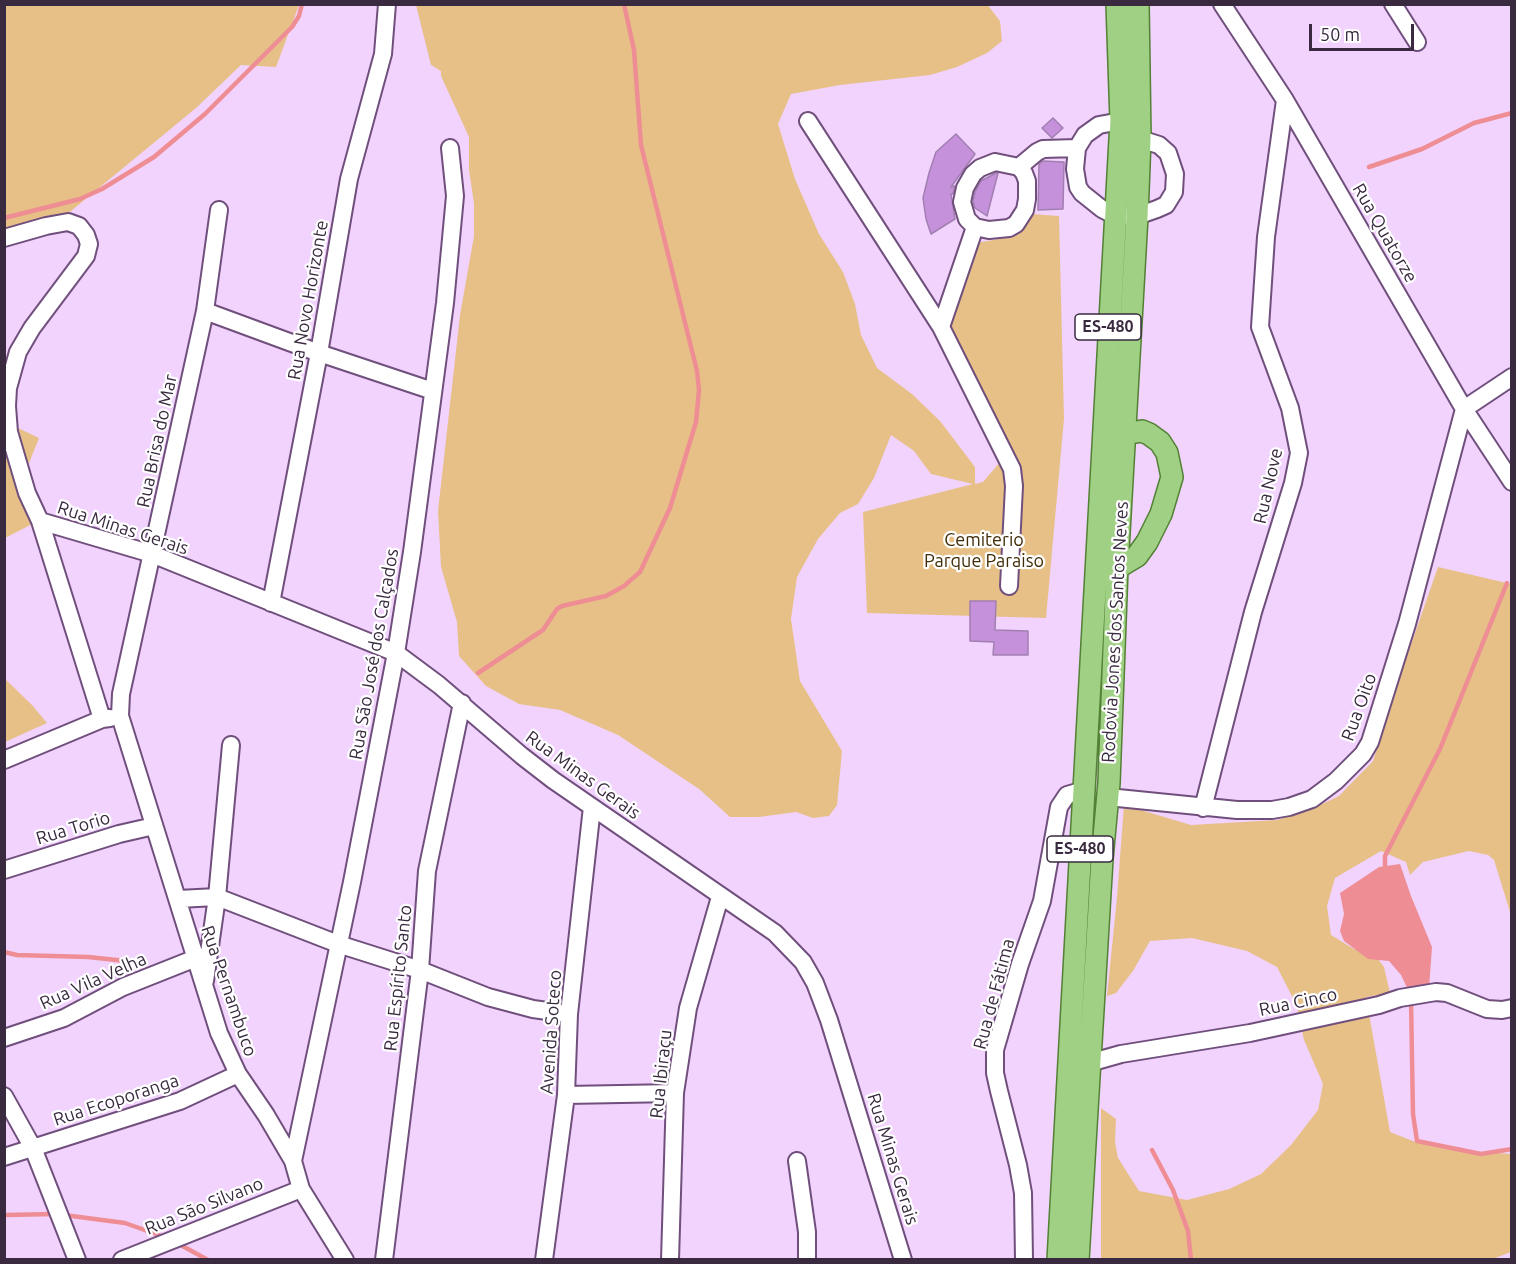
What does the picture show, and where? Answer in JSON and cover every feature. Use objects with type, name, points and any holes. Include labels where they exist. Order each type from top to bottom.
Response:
[{"type":"main road","name":"Rodovia Jones dos Santos Neves","points":[[1058,1260],[1120,121],[1117,4]]},
{"type":"main road","name":"Rodovia Jones dos Santos Neves","points":[[1078,1260],[1102,859],[1108,797],[1117,568],[1137,216],[1140,139],[1138,4]]},
{"type":"main road","points":[[1103,438],[1142,431],[1149,434],[1160,442],[1167,453],[1172,477],[1161,514],[1147,542],[1137,556],[1117,568]]},
{"type":"street","name":"Rua Novo Horizonte","points":[[271,603],[350,179],[382,54],[387,4]]},
{"type":"street","name":"Rua Quatorze","points":[[1222,4],[1285,100],[1464,409],[1512,483]]},
{"type":"street","points":[[1393,4],[1417,42]]},
{"type":"street","name":"Rua Nove","points":[[1203,808],[1254,612],[1293,483],[1299,453],[1290,408],[1267,350],[1260,321],[1266,237],[1285,100]]},
{"type":"street","points":[[808,121],[941,327],[1012,469],[1014,486],[1009,586]]},
{"type":"street","points":[[1120,121],[1099,125],[1085,135],[1077,148],[1078,187],[1088,199],[1114,215],[1137,216],[1166,205],[1172,198],[1176,182],[1172,160],[1159,145],[1140,139]]},
{"type":"street","name":"Rua São José dos Calçados","points":[[293,1161],[352,882],[396,653],[412,552],[445,303],[455,196],[450,148]]},
{"type":"street","points":[[1019,167],[1044,149],[1077,148]]},
{"type":"street","points":[[995,162],[1019,167],[1024,172],[1027,189],[1025,210],[1021,218],[1016,224],[1003,229],[989,230],[975,227],[967,219],[962,202],[969,180],[980,168],[995,162]]},
{"type":"street","name":"Rua Brisa do Mar","points":[[120,716],[121,694],[205,311],[219,210]]},
{"type":"street","points":[[4,238],[46,226],[73,223],[79,226],[86,235],[88,251],[32,328],[18,352],[8,387],[9,432],[27,493],[40,521],[102,719]]},
{"type":"street","points":[[941,327],[975,227]]},
{"type":"street","points":[[205,311],[433,392]]},
{"type":"street","points":[[1464,409],[1512,377]]},
{"type":"street","name":"Rua Oito","points":[[1108,797],[1203,808],[1264,810],[1288,807],[1312,799],[1336,782],[1363,754],[1370,742],[1404,635],[1464,409]]},
{"type":"street","name":"Rua Minas Gerais","points":[[40,521],[152,554],[396,653],[462,703],[522,756],[720,897],[775,933],[802,962],[815,983],[829,1020],[903,1260]]},
{"type":"street","name":"Rua Espírito Santo","points":[[384,1260],[420,970],[427,871],[462,703]]},
{"type":"street","points":[[4,760],[102,719],[120,716]]},
{"type":"street","name":"Rua Pernambuco","points":[[120,716],[219,1032],[238,1074],[293,1161],[300,1189],[345,1260]]},
{"type":"street","points":[[205,985],[217,897],[231,745]]},
{"type":"street","name":"Rua de Fátima","points":[[1024,1260],[1023,1192],[995,1073],[995,1050],[1041,901],[1059,807],[1067,795],[1084,790]]},
{"type":"street","name":"Avenida Soteco","points":[[544,1260],[566,1095],[569,1014],[592,807]]},
{"type":"street","name":"Rua Torio","points":[[4,870],[119,834],[154,826]]},
{"type":"street","points":[[178,899],[217,897],[338,944],[420,970],[510,1004],[569,1014]]},
{"type":"street","name":"Rua Ibiraçu","points":[[670,1260],[675,1093],[688,1008],[720,897]]},
{"type":"street","name":"Rua Vila Velha","points":[[4,1038],[63,1018],[123,987],[196,958]]},
{"type":"street","name":"Rua Cinco","points":[[1089,1063],[1121,1054],[1250,1033],[1379,1005],[1400,998],[1436,992],[1447,993],[1487,1009],[1512,1008]]},
{"type":"street","name":"Rua Ecoporanga","points":[[4,1157],[180,1101],[238,1074]]},
{"type":"street","points":[[566,1095],[675,1093]]},
{"type":"street","points":[[4,1096],[33,1148],[76,1260]]},
{"type":"street","points":[[797,1161],[807,1232],[807,1260]]},
{"type":"street","name":"Rua São Silvano","points":[[122,1260],[300,1189]]},
{"type":"green space","name":"Cemiterio Parque Paraiso","points":[[987,4],[1000,21],[1002,41],[987,53],[957,67],[930,75],[840,85],[791,94],[778,124],[795,179],[819,234],[843,272],[855,304],[861,335],[877,368],[912,394],[940,421],[975,467],[975,484],[983,482],[1007,454],[946,333],[976,243],[1010,237],[1032,214],[1059,216],[1064,419],[1046,618],[867,613],[863,512],[973,484],[931,474],[914,451],[891,435],[874,478],[858,504],[840,513],[818,539],[797,577],[791,619],[800,681],[842,751],[837,805],[829,816],[813,818],[796,812],[759,817],[730,817],[699,789],[618,735],[560,710],[519,704],[486,686],[459,656],[457,622],[441,567],[438,511],[460,315],[474,236],[474,204],[469,170],[469,137],[441,76],[441,71],[431,65],[416,5]]},
{"type":"green space","points":[[4,5],[299,5],[276,67],[241,65],[196,108],[65,216],[5,234]]},
{"type":"green space","points":[[5,424],[39,438],[21,483],[38,521],[5,538]]},
{"type":"green space","points":[[1438,567],[1511,584],[1511,915],[1494,860],[1488,855],[1469,851],[1423,862],[1410,875],[1406,862],[1381,851],[1335,878],[1327,906],[1331,935],[1354,949],[1378,959],[1384,967],[1390,993],[1366,997],[1390,1132],[1418,1143],[1467,1151],[1511,1154],[1511,1252],[1490,1260],[1101,1260],[1101,1108],[1116,1119],[1115,1142],[1118,1158],[1139,1191],[1187,1200],[1229,1189],[1261,1174],[1291,1145],[1318,1110],[1323,1084],[1304,1040],[1297,1006],[1277,967],[1247,951],[1192,938],[1150,941],[1133,971],[1116,993],[1107,996],[1124,805],[1191,825],[1277,820],[1312,809],[1339,796],[1373,761]]},
{"type":"green space","points":[[5,679],[47,723],[5,742]]},
{"type":"shaded area","points":[[1400,864],[1432,947],[1429,989],[1410,994],[1401,975],[1389,961],[1368,959],[1344,941],[1340,931],[1344,914],[1340,893],[1379,867]]},
{"type":"building","points":[[1053,118],[1063,128],[1052,138],[1042,128]]},
{"type":"building","points":[[956,134],[975,154],[951,187],[955,186],[951,194],[955,219],[931,234],[923,198],[929,173],[936,152]]},
{"type":"building","points":[[1043,161],[1064,162],[1063,209],[1038,210],[1039,164]]},
{"type":"building","points":[[998,173],[987,216],[975,208],[973,202],[975,192],[981,181]]},
{"type":"building","points":[[970,601],[996,601],[995,630],[1028,631],[1028,655],[993,655],[994,642],[970,641]]},
{"type":"waterway","points":[[4,218],[80,199],[102,189],[154,157],[205,114],[292,27],[299,16],[302,4]]},
{"type":"waterway","points":[[478,673],[543,630],[557,609],[606,596],[624,586],[640,572],[670,508],[696,422],[699,390],[697,371],[641,145],[634,50],[624,4]]},
{"type":"waterway","points":[[1369,167],[1422,149],[1474,123],[1512,113]]},
{"type":"waterway","points":[[1385,872],[1385,856],[1440,749],[1507,583]]},
{"type":"waterway","points":[[4,952],[17,955],[88,957],[126,961]]},
{"type":"waterway","points":[[1411,1000],[1413,1114],[1417,1141],[1481,1154],[1512,1149]]},
{"type":"waterway","points":[[1152,1150],[1173,1190],[1188,1231],[1191,1260]]},
{"type":"waterway","points":[[4,1215],[56,1214]]},
{"type":"waterway","points":[[64,1215],[125,1223],[167,1238]]},
{"type":"waterway","points":[[177,1243],[208,1260]]}]
